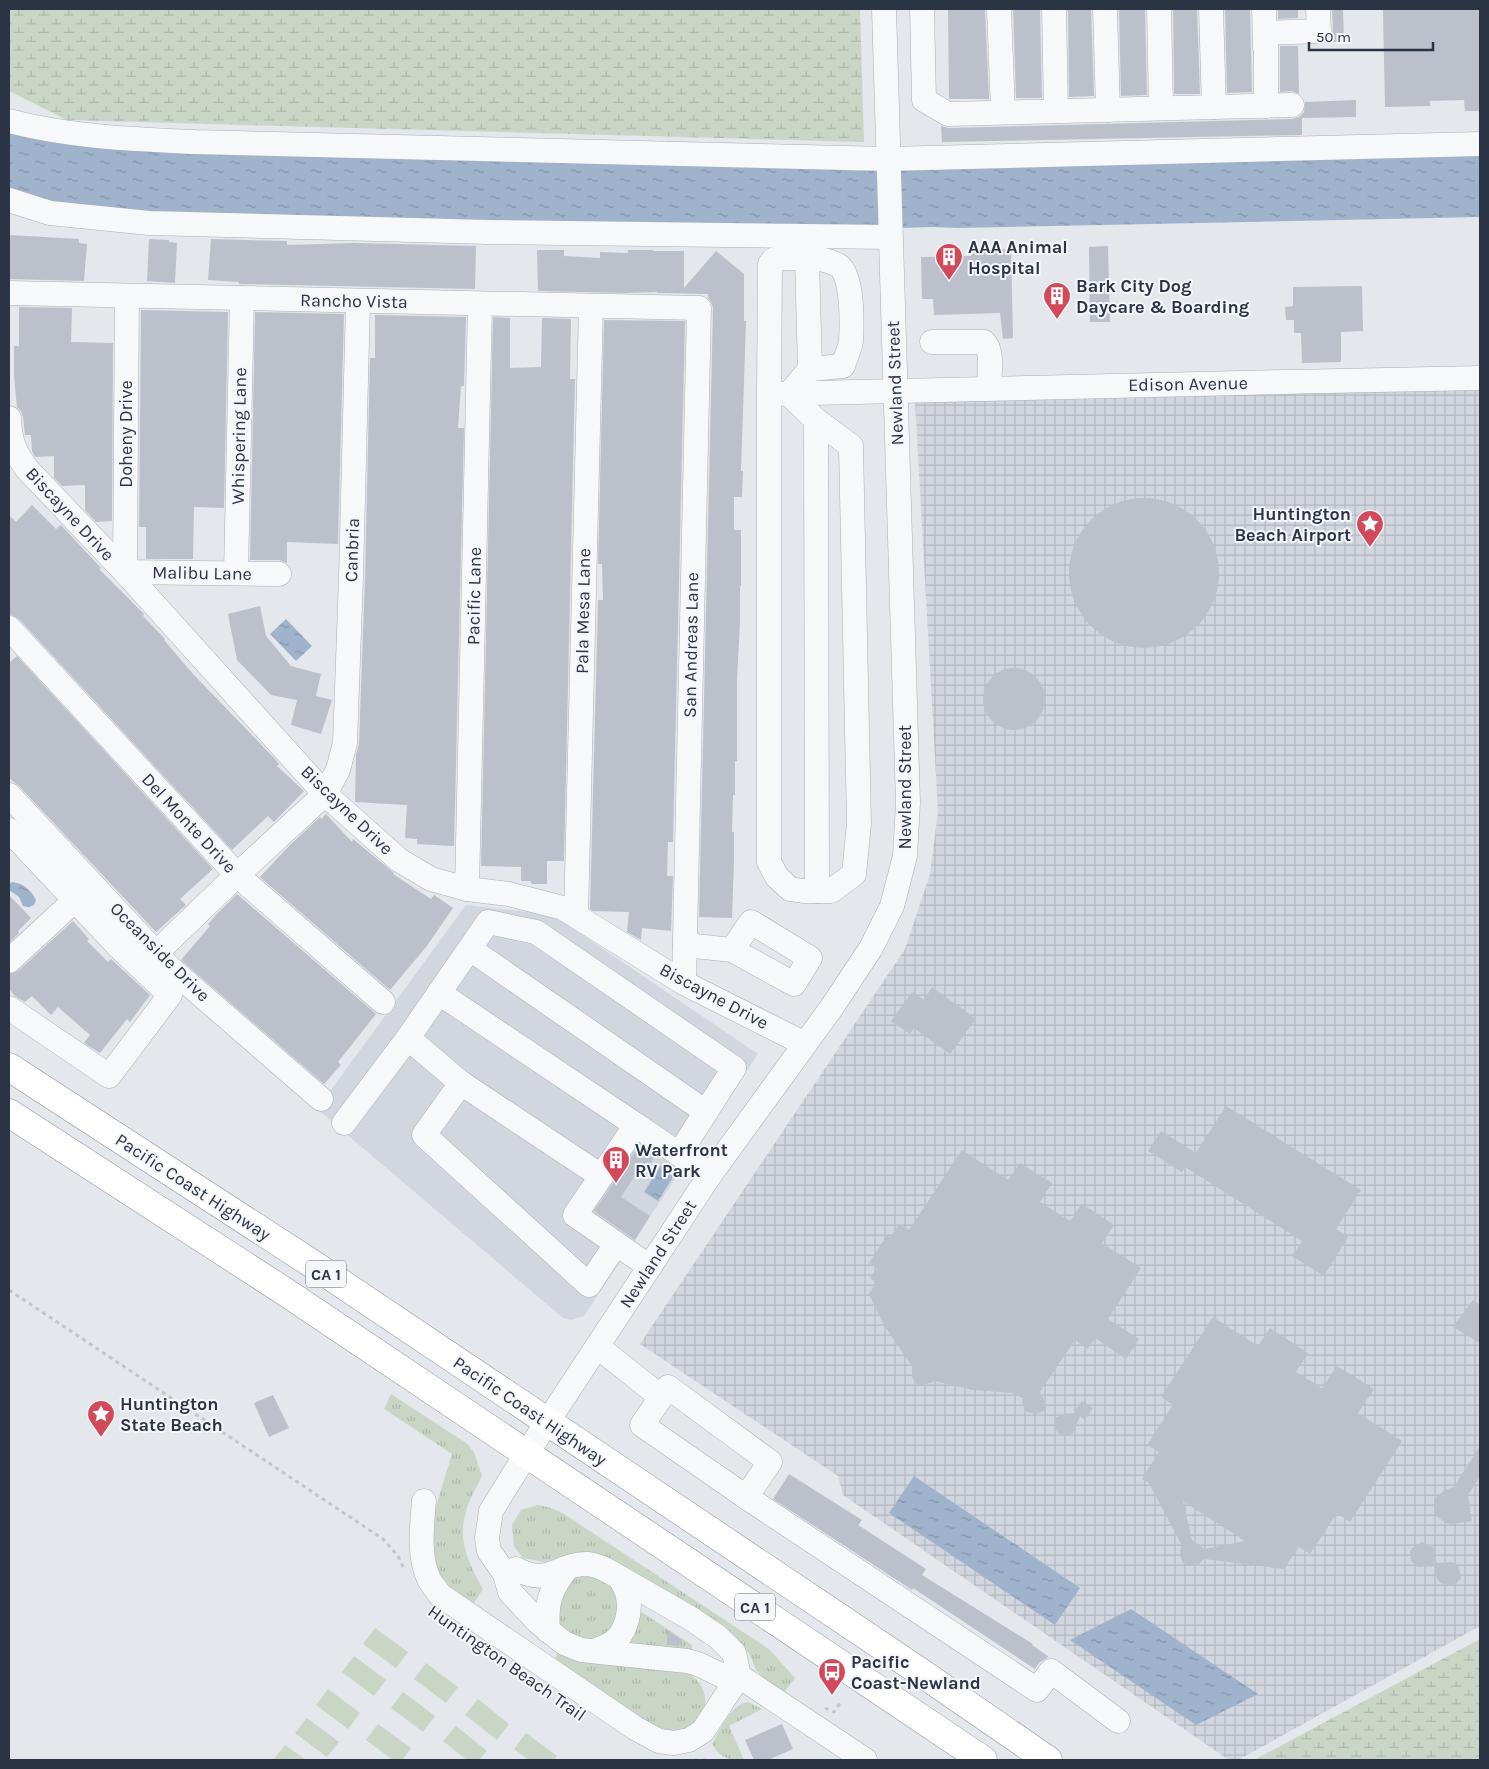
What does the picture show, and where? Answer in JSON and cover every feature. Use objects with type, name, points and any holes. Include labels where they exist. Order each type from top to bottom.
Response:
[{"type":"highway","name":"Pacific Coast Highway","points":[[9,1068],[314,1265],[913,1667],[1048,1760]]},
{"type":"highway","name":"Pacific Coast Highway","points":[[9,1113],[262,1276],[983,1760]]},
{"type":"street","name":"Newland Street","points":[[548,1631],[510,1592],[505,1574],[490,1551],[487,1538],[488,1524],[492,1511],[547,1423],[710,1175],[872,948],[892,906],[905,856],[908,804],[889,233],[884,9]]},
{"type":"street","points":[[922,9],[924,100],[948,114],[1292,105]]},
{"type":"street","points":[[999,9],[1003,112]]},
{"type":"street","points":[[1054,9],[1056,111]]},
{"type":"street","points":[[1105,9],[1108,110]]},
{"type":"street","points":[[1158,9],[1161,108]]},
{"type":"street","points":[[1211,9],[1214,107]]},
{"type":"street","points":[[1264,9],[1266,106]]},
{"type":"street","points":[[1266,106],[1266,33],[1319,31],[1318,9]]},
{"type":"street","points":[[9,120],[57,132],[115,139],[887,164],[1480,144]]},
{"type":"street","points":[[9,200],[50,213],[149,223],[498,232],[889,233]]},
{"type":"street","points":[[779,394],[810,369],[843,366],[851,342],[850,291],[845,272],[838,266],[819,259],[778,258],[770,264],[779,394],[769,862],[776,877],[790,889],[831,891],[854,874],[859,824],[851,446],[779,394]]},
{"type":"street","points":[[807,259],[810,369]]},
{"type":"street","name":"Rancho Vista","points":[[9,292],[699,308]]},
{"type":"street","name":"Doheny Drive","points":[[125,572],[127,296]]},
{"type":"street","name":"Whispering Lane","points":[[236,573],[242,298]]},
{"type":"street","name":"Canbria","points":[[326,794],[338,770],[345,743],[358,301]]},
{"type":"street","name":"Pacific Lane","points":[[467,889],[480,304]]},
{"type":"street","name":"Pala Mesa Lane","points":[[576,916],[591,306]]},
{"type":"street","name":"San Andreas Lane","points":[[684,982],[699,308]]},
{"type":"street","points":[[932,342],[984,342],[990,352],[989,388]]},
{"type":"street","name":"Edison Avenue","points":[[779,394],[1480,378]]},
{"type":"street","name":"Biscayne Drive","points":[[9,418],[10,433],[15,452],[27,469],[125,572],[326,794],[399,860],[431,879],[467,889],[509,894],[546,902],[563,908],[684,982],[805,1044]]},
{"type":"street","points":[[816,420],[818,891]]},
{"type":"street","name":"Malibu Lane","points":[[125,572],[279,574]]},
{"type":"street","name":"Del Monte Drive","points":[[9,628],[237,875],[383,1002]]},
{"type":"street","points":[[157,952],[237,875],[326,794]]},
{"type":"street","name":"Oceanside Drive","points":[[9,796],[170,968],[321,1099]]},
{"type":"street","points":[[9,830],[74,901],[170,995],[109,1076],[9,1008]]},
{"type":"street","points":[[9,961],[74,901]]},
{"type":"street","points":[[344,1123],[408,1038],[488,922],[536,932],[734,1068],[679,1154]]},
{"type":"street","points":[[684,944],[732,950]]},
{"type":"street","points":[[470,948],[706,1112]]},
{"type":"street","points":[[439,992],[710,1175]]},
{"type":"street","points":[[408,1038],[461,1083],[601,1176]]},
{"type":"street","points":[[461,1083],[424,1135],[588,1286],[616,1244]]},
{"type":"street","points":[[636,1125],[575,1215],[650,1267]]},
{"type":"street","points":[[598,1346],[661,1397]]},
{"type":"street","points":[[746,1498],[770,1462],[668,1387],[642,1425],[746,1498],[1037,1690],[1051,1671],[1118,1721]]},
{"type":"street","points":[[424,1501],[422,1521],[423,1559],[428,1578],[440,1595],[651,1737],[659,1741],[674,1743],[688,1740],[703,1731],[738,1674]]},
{"type":"street","points":[[505,1574],[516,1570],[526,1575],[549,1576],[578,1565],[588,1564],[600,1567],[673,1626],[715,1653],[738,1674],[865,1760]]},
{"type":"street","points":[[566,1569],[554,1585],[549,1596],[547,1610],[548,1631],[564,1643],[581,1650],[687,1661],[728,1678],[738,1674]]},
{"type":"street","points":[[594,1651],[614,1642],[623,1630],[628,1617],[629,1604],[624,1586]]},
{"type":"path","points":[[9,1290],[384,1539],[398,1556],[406,1574]]},
{"type":"path","points":[[693,1760],[708,1760]]},
{"type":"shaded area","points":[[1480,390],[1480,1626],[1238,1760],[1229,1760],[843,1495],[838,1476],[640,1344],[905,949],[930,874],[938,812],[915,401]]},
{"type":"shaded area","points":[[466,905],[553,915],[758,1054],[584,1316],[571,1320],[563,1318],[317,1109]]},
{"type":"green space","points":[[9,9],[860,9],[864,142],[67,120],[9,91]]},
{"type":"green space","points":[[391,1394],[466,1443],[474,1452],[482,1476],[467,1508],[463,1533],[469,1561],[483,1589],[472,1606],[443,1584],[430,1567],[428,1558],[431,1529],[452,1454],[384,1409]]},
{"type":"green space","points":[[538,1505],[552,1508],[564,1514],[769,1649],[795,1678],[783,1694],[773,1689],[756,1670],[749,1653],[715,1629],[558,1558],[544,1562],[523,1558],[514,1546],[512,1525],[521,1510]]},
{"type":"green space","points":[[585,1573],[614,1587],[621,1607],[614,1628],[596,1640],[573,1639],[555,1623],[564,1580]]},
{"type":"green space","points":[[640,1611],[692,1645],[692,1651],[628,1646],[627,1640]]},
{"type":"green space","points":[[375,1628],[408,1652],[396,1668],[363,1644]]},
{"type":"green space","points":[[1480,1639],[1480,1760],[1254,1760]]},
{"type":"green space","points":[[557,1654],[679,1668],[697,1681],[704,1693],[705,1708],[703,1716],[690,1731],[660,1733],[554,1661]]},
{"type":"green space","points":[[354,1656],[386,1680],[374,1696],[342,1672]]},
{"type":"green space","points":[[426,1663],[458,1687],[446,1703],[414,1679]]},
{"type":"green space","points":[[328,1689],[360,1713],[348,1729],[316,1705]]},
{"type":"green space","points":[[403,1692],[435,1716],[423,1732],[391,1708]]},
{"type":"green space","points":[[478,1699],[509,1724],[497,1740],[465,1715]]},
{"type":"green space","points":[[748,1702],[762,1709],[729,1726],[744,1760],[725,1757],[712,1744],[731,1712],[736,1707]]},
{"type":"green space","points":[[307,1718],[339,1742],[327,1757],[295,1733]]},
{"type":"green space","points":[[378,1724],[411,1748],[402,1760],[393,1760],[366,1740]]},
{"type":"green space","points":[[456,1726],[487,1751],[479,1760],[467,1760],[443,1741]]},
{"type":"green space","points":[[526,1733],[557,1756],[554,1760],[529,1760],[514,1749]]},
{"type":"green space","points":[[285,1745],[306,1760],[273,1760]]},
{"type":"water","points":[[9,129],[866,171],[1480,153],[1480,217],[871,229],[150,213],[71,206],[9,193]]},
{"type":"water","points":[[286,619],[312,646],[296,661],[270,634]]},
{"type":"water","points":[[12,882],[23,885],[32,893],[36,900],[34,905],[29,907],[23,906],[19,897],[9,890],[9,884]]},
{"type":"water","points":[[661,1165],[675,1174],[658,1201],[644,1192]]},
{"type":"water","points":[[914,1476],[1080,1588],[1055,1625],[889,1513]]},
{"type":"water","points":[[1131,1609],[1258,1694],[1196,1725],[1070,1640]]},
{"type":"building","points":[[948,9],[985,9],[989,99],[949,99]]},
{"type":"building","points":[[1013,9],[1040,9],[1042,98],[1016,98]]},
{"type":"building","points":[[1068,9],[1091,9],[1094,96],[1069,97]]},
{"type":"building","points":[[1119,9],[1145,9],[1147,95],[1121,96]]},
{"type":"building","points":[[1173,9],[1197,9],[1200,94],[1174,94]]},
{"type":"building","points":[[1225,9],[1250,9],[1252,92],[1227,93]]},
{"type":"building","points":[[1278,9],[1298,9],[1298,18],[1278,19]]},
{"type":"building","points":[[1332,9],[1343,9],[1344,42],[1329,42],[1333,30]]},
{"type":"building","points":[[1383,9],[1480,9],[1480,111],[1465,111],[1464,100],[1430,101],[1430,106],[1385,107]]},
{"type":"building","points":[[1280,46],[1298,46],[1299,94],[1292,91],[1280,92]]},
{"type":"building","points":[[1356,100],[1356,117],[1302,118],[1302,135],[942,142],[941,126],[948,128],[1292,119],[1299,117],[1304,112],[1305,102]]},
{"type":"building","points":[[9,235],[79,239],[79,243],[87,244],[84,281],[9,279]]},
{"type":"building","points":[[149,239],[169,240],[169,242],[177,243],[175,283],[147,281]]},
{"type":"building","points":[[211,239],[287,241],[287,245],[354,243],[476,246],[475,289],[239,284],[239,282],[208,280]]},
{"type":"building","points":[[1108,246],[1110,322],[1090,322],[1089,247]]},
{"type":"building","points":[[1011,249],[1013,338],[1003,339],[1000,313],[934,315],[933,299],[922,299],[921,257],[971,256],[971,250]]},
{"type":"building","points":[[537,250],[564,250],[564,256],[600,258],[600,252],[628,253],[628,250],[684,251],[684,288],[716,251],[744,274],[744,321],[746,321],[741,471],[743,471],[742,497],[734,497],[734,530],[741,530],[741,586],[737,680],[737,761],[735,761],[735,795],[733,795],[732,832],[734,832],[734,860],[732,918],[699,917],[713,308],[708,294],[538,291]]},
{"type":"building","points":[[1362,286],[1363,331],[1341,332],[1341,362],[1302,363],[1301,333],[1294,333],[1294,320],[1286,320],[1285,307],[1293,306],[1293,287]]},
{"type":"building","points":[[19,307],[72,308],[71,342],[113,343],[112,521],[96,522],[85,510],[85,485],[62,486],[54,478],[54,456],[35,457],[32,451],[31,435],[25,435],[23,417],[17,407],[14,377],[14,346],[19,346]]},
{"type":"building","points":[[141,310],[228,312],[224,508],[194,507],[193,559],[146,559],[146,527],[139,527]]},
{"type":"building","points":[[255,312],[344,314],[338,544],[287,542],[287,563],[279,560],[250,560]]},
{"type":"building","points":[[375,315],[466,317],[464,386],[461,386],[458,428],[464,428],[454,846],[417,844],[417,839],[405,838],[407,805],[355,802],[365,577],[370,358],[375,358]]},
{"type":"building","points":[[493,317],[510,318],[510,368],[541,367],[542,318],[571,319],[570,379],[575,379],[564,861],[547,861],[547,884],[532,884],[530,881],[521,881],[521,867],[481,866]]},
{"type":"building","points":[[604,320],[685,321],[673,842],[668,842],[667,876],[673,876],[671,931],[642,928],[641,940],[627,932],[629,912],[593,911],[590,909],[598,600],[603,600],[602,564],[598,564]]},
{"type":"building","points":[[1144,498],[1159,499],[1173,504],[1197,520],[1213,544],[1218,558],[1218,588],[1213,602],[1197,626],[1173,642],[1159,647],[1144,648],[1129,647],[1115,642],[1091,626],[1075,602],[1070,588],[1069,573],[1070,558],[1075,544],[1091,520],[1115,504],[1129,499]]},
{"type":"building","points":[[32,505],[56,529],[61,525],[101,568],[99,569],[144,614],[143,616],[165,639],[193,674],[274,758],[279,764],[277,766],[304,791],[274,822],[268,816],[232,850],[19,619],[9,614],[9,515],[16,522]]},
{"type":"building","points":[[260,606],[266,636],[291,666],[321,674],[316,696],[332,700],[321,734],[291,725],[297,700],[271,695],[237,660],[228,614]]},
{"type":"building","points":[[17,656],[213,869],[180,899],[186,905],[156,932],[19,786],[9,778],[9,663]]},
{"type":"building","points":[[1014,668],[1026,670],[1036,677],[1043,687],[1045,699],[1043,711],[1036,721],[1026,728],[1014,730],[1002,728],[992,721],[985,711],[983,699],[985,687],[992,677],[1002,670]]},
{"type":"building","points":[[326,814],[352,842],[353,839],[393,874],[431,899],[434,895],[453,908],[426,947],[390,990],[260,877],[289,846],[320,817],[321,819]]},
{"type":"building","points":[[237,894],[376,1014],[338,1062],[341,1065],[324,1084],[181,960],[210,926],[208,924]]},
{"type":"building","points":[[9,895],[31,918],[9,943]]},
{"type":"building","points":[[73,921],[89,939],[87,941],[108,962],[111,959],[150,995],[130,1022],[127,1019],[100,1053],[84,1043],[90,1035],[58,1007],[51,1015],[32,996],[25,1002],[15,996],[9,989],[9,974],[18,971]]},
{"type":"building","points":[[932,987],[976,1019],[950,1054],[914,1028],[910,1034],[891,1021],[912,992],[924,1000]]},
{"type":"building","points":[[1226,1106],[1361,1190],[1336,1229],[1348,1237],[1324,1276],[1292,1256],[1302,1241],[1185,1167],[1182,1172],[1148,1151],[1161,1131],[1196,1153]]},
{"type":"building","name":"Waterfront RV Park","points":[[640,1144],[656,1155],[645,1171],[640,1168],[621,1197],[650,1216],[635,1240],[594,1211]]},
{"type":"building","points":[[962,1150],[1008,1180],[1020,1163],[1052,1183],[1040,1202],[1070,1221],[1082,1204],[1114,1225],[1102,1243],[1141,1268],[1108,1319],[1139,1339],[1126,1359],[1095,1338],[1088,1349],[1075,1340],[1040,1392],[1046,1410],[1037,1414],[1026,1412],[1022,1398],[1013,1393],[973,1390],[935,1381],[922,1386],[915,1383],[912,1376],[912,1366],[885,1327],[869,1294],[876,1283],[870,1278],[877,1268],[869,1263],[887,1235],[890,1237],[899,1224],[909,1230]]},
{"type":"building","points":[[1473,1300],[1480,1305],[1480,1343],[1453,1327]]},
{"type":"building","points":[[1213,1317],[1258,1346],[1270,1328],[1308,1353],[1296,1372],[1322,1388],[1337,1366],[1374,1389],[1358,1413],[1402,1441],[1350,1522],[1337,1513],[1310,1554],[1299,1547],[1284,1569],[1204,1559],[1197,1566],[1187,1566],[1183,1563],[1180,1555],[1181,1544],[1149,1483],[1142,1479],[1159,1452],[1147,1445],[1173,1405],[1161,1397]],"holes":[[[1183,1501],[1245,1541],[1205,1549],[1192,1540]]]},
{"type":"building","points":[[273,1395],[289,1428],[269,1437],[254,1403]]},
{"type":"building","points":[[1082,1401],[1093,1408],[1085,1420],[1080,1416],[1073,1433],[1067,1436],[1060,1435],[1055,1429],[1055,1418],[1063,1414],[1075,1413]]},
{"type":"building","points":[[1480,1446],[1480,1476],[1468,1495],[1472,1521],[1446,1523],[1436,1516],[1434,1510],[1435,1498],[1445,1490],[1454,1487]]},
{"type":"building","points":[[789,1474],[862,1520],[858,1525],[926,1569],[922,1575],[1033,1644],[1049,1657],[1040,1662],[1035,1669],[913,1588],[912,1590],[773,1499]]},
{"type":"building","points":[[1422,1542],[1433,1547],[1437,1563],[1452,1562],[1459,1567],[1461,1578],[1456,1584],[1447,1586],[1440,1582],[1437,1579],[1435,1566],[1418,1567],[1411,1561],[1410,1552],[1412,1548]]},
{"type":"building","points":[[667,1630],[682,1640],[678,1646],[667,1645]]},
{"type":"building","points":[[782,1724],[793,1749],[768,1760],[754,1760],[745,1740]]},
{"type":"place","name":"AAA Animal Hospital","points":[[949,281]]},
{"type":"place","name":"Bark City Dog Daycare & Boarding","points":[[1057,320]]},
{"type":"place","name":"Huntington Beach Airport","points":[[1370,548]]},
{"type":"place","name":"Waterfront RV Park","points":[[616,1184]]},
{"type":"place","name":"Huntington State Beach","points":[[101,1438]]},
{"type":"place","name":"Pacific Coast-Newland","points":[[832,1696]]}]
